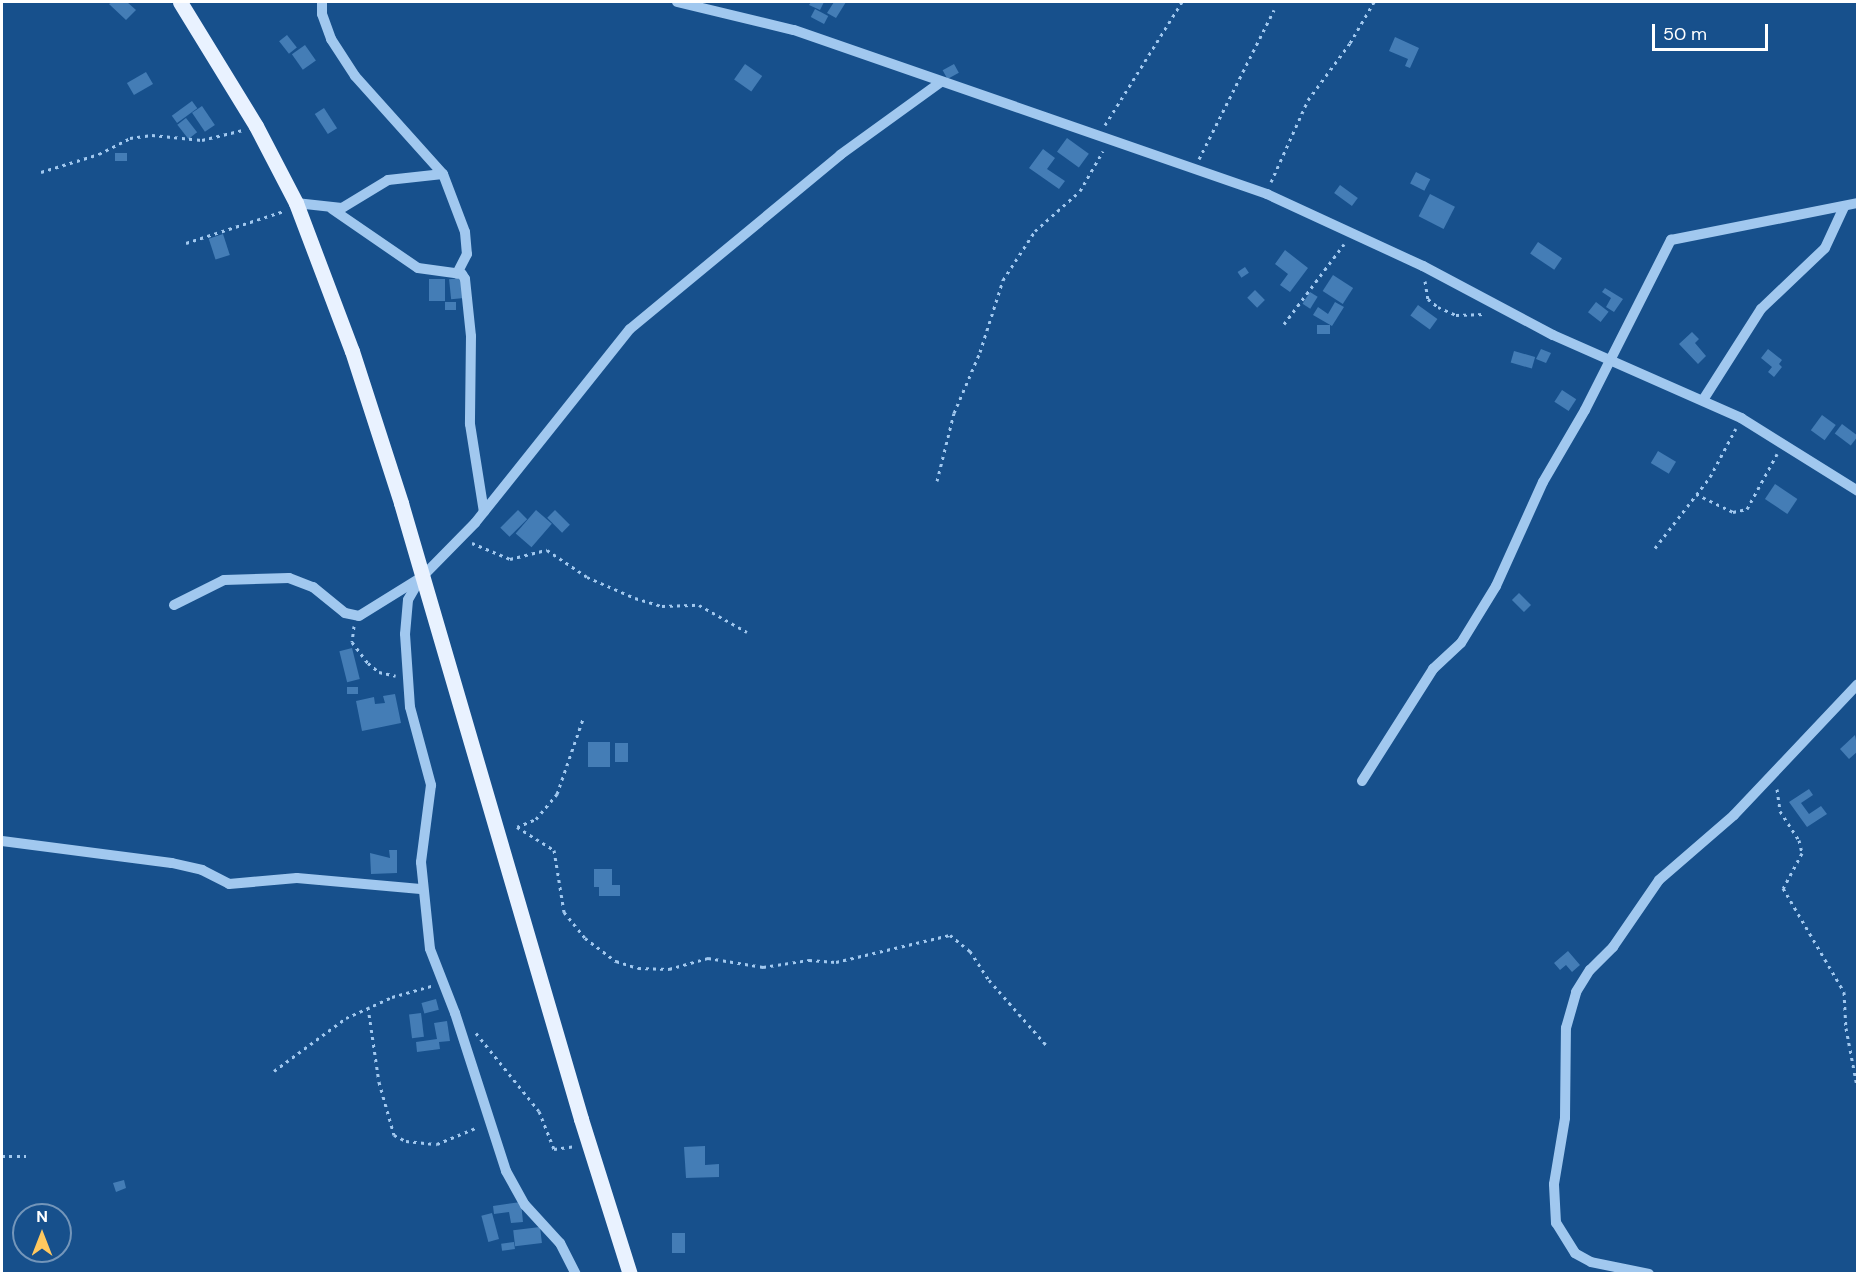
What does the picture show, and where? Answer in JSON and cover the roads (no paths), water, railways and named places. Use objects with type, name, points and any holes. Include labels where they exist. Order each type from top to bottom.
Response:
[{"type":"main road","points":[[180,2],[256,126],[297,205],[352,351],[422,577],[588,1141],[630,1274]]},
{"type":"street","points":[[322,2],[322,14],[331,39],[356,76],[443,174],[465,232],[467,254],[457,274]]},
{"type":"street","points":[[677,2],[794,30],[1264,193],[1423,266],[1610,362],[1741,418],[1782,441],[1857,490]]},
{"type":"street","points":[[174,605],[224,580],[289,578],[313,587],[345,613],[359,616],[422,577],[461,539],[484,512],[630,329],[840,154],[941,82]]},
{"type":"street","points":[[333,210],[350,204],[397,177],[443,174]]},
{"type":"street","points":[[1362,781],[1433,669],[1461,643],[1486,604],[1543,482],[1610,362],[1671,240],[1857,203]]},
{"type":"street","points":[[297,205],[333,210],[418,268],[457,274],[465,279],[470,306],[470,424],[484,512]]},
{"type":"street","points":[[1703,400],[1761,309],[1825,248],[1844,207]]},
{"type":"street","points":[[422,577],[408,600],[407,677],[410,707],[430,786],[422,838],[422,889],[430,949],[488,1124],[515,1189],[560,1243],[576,1274]]},
{"type":"street","points":[[1649,1274],[1592,1262],[1575,1253],[1556,1223],[1553,1194],[1565,1118],[1566,1028],[1576,992],[1590,970],[1613,947],[1659,880],[1741,808],[1857,684]]},
{"type":"street","points":[[2,841],[172,863],[202,870],[229,884],[297,878],[422,889]]}]
